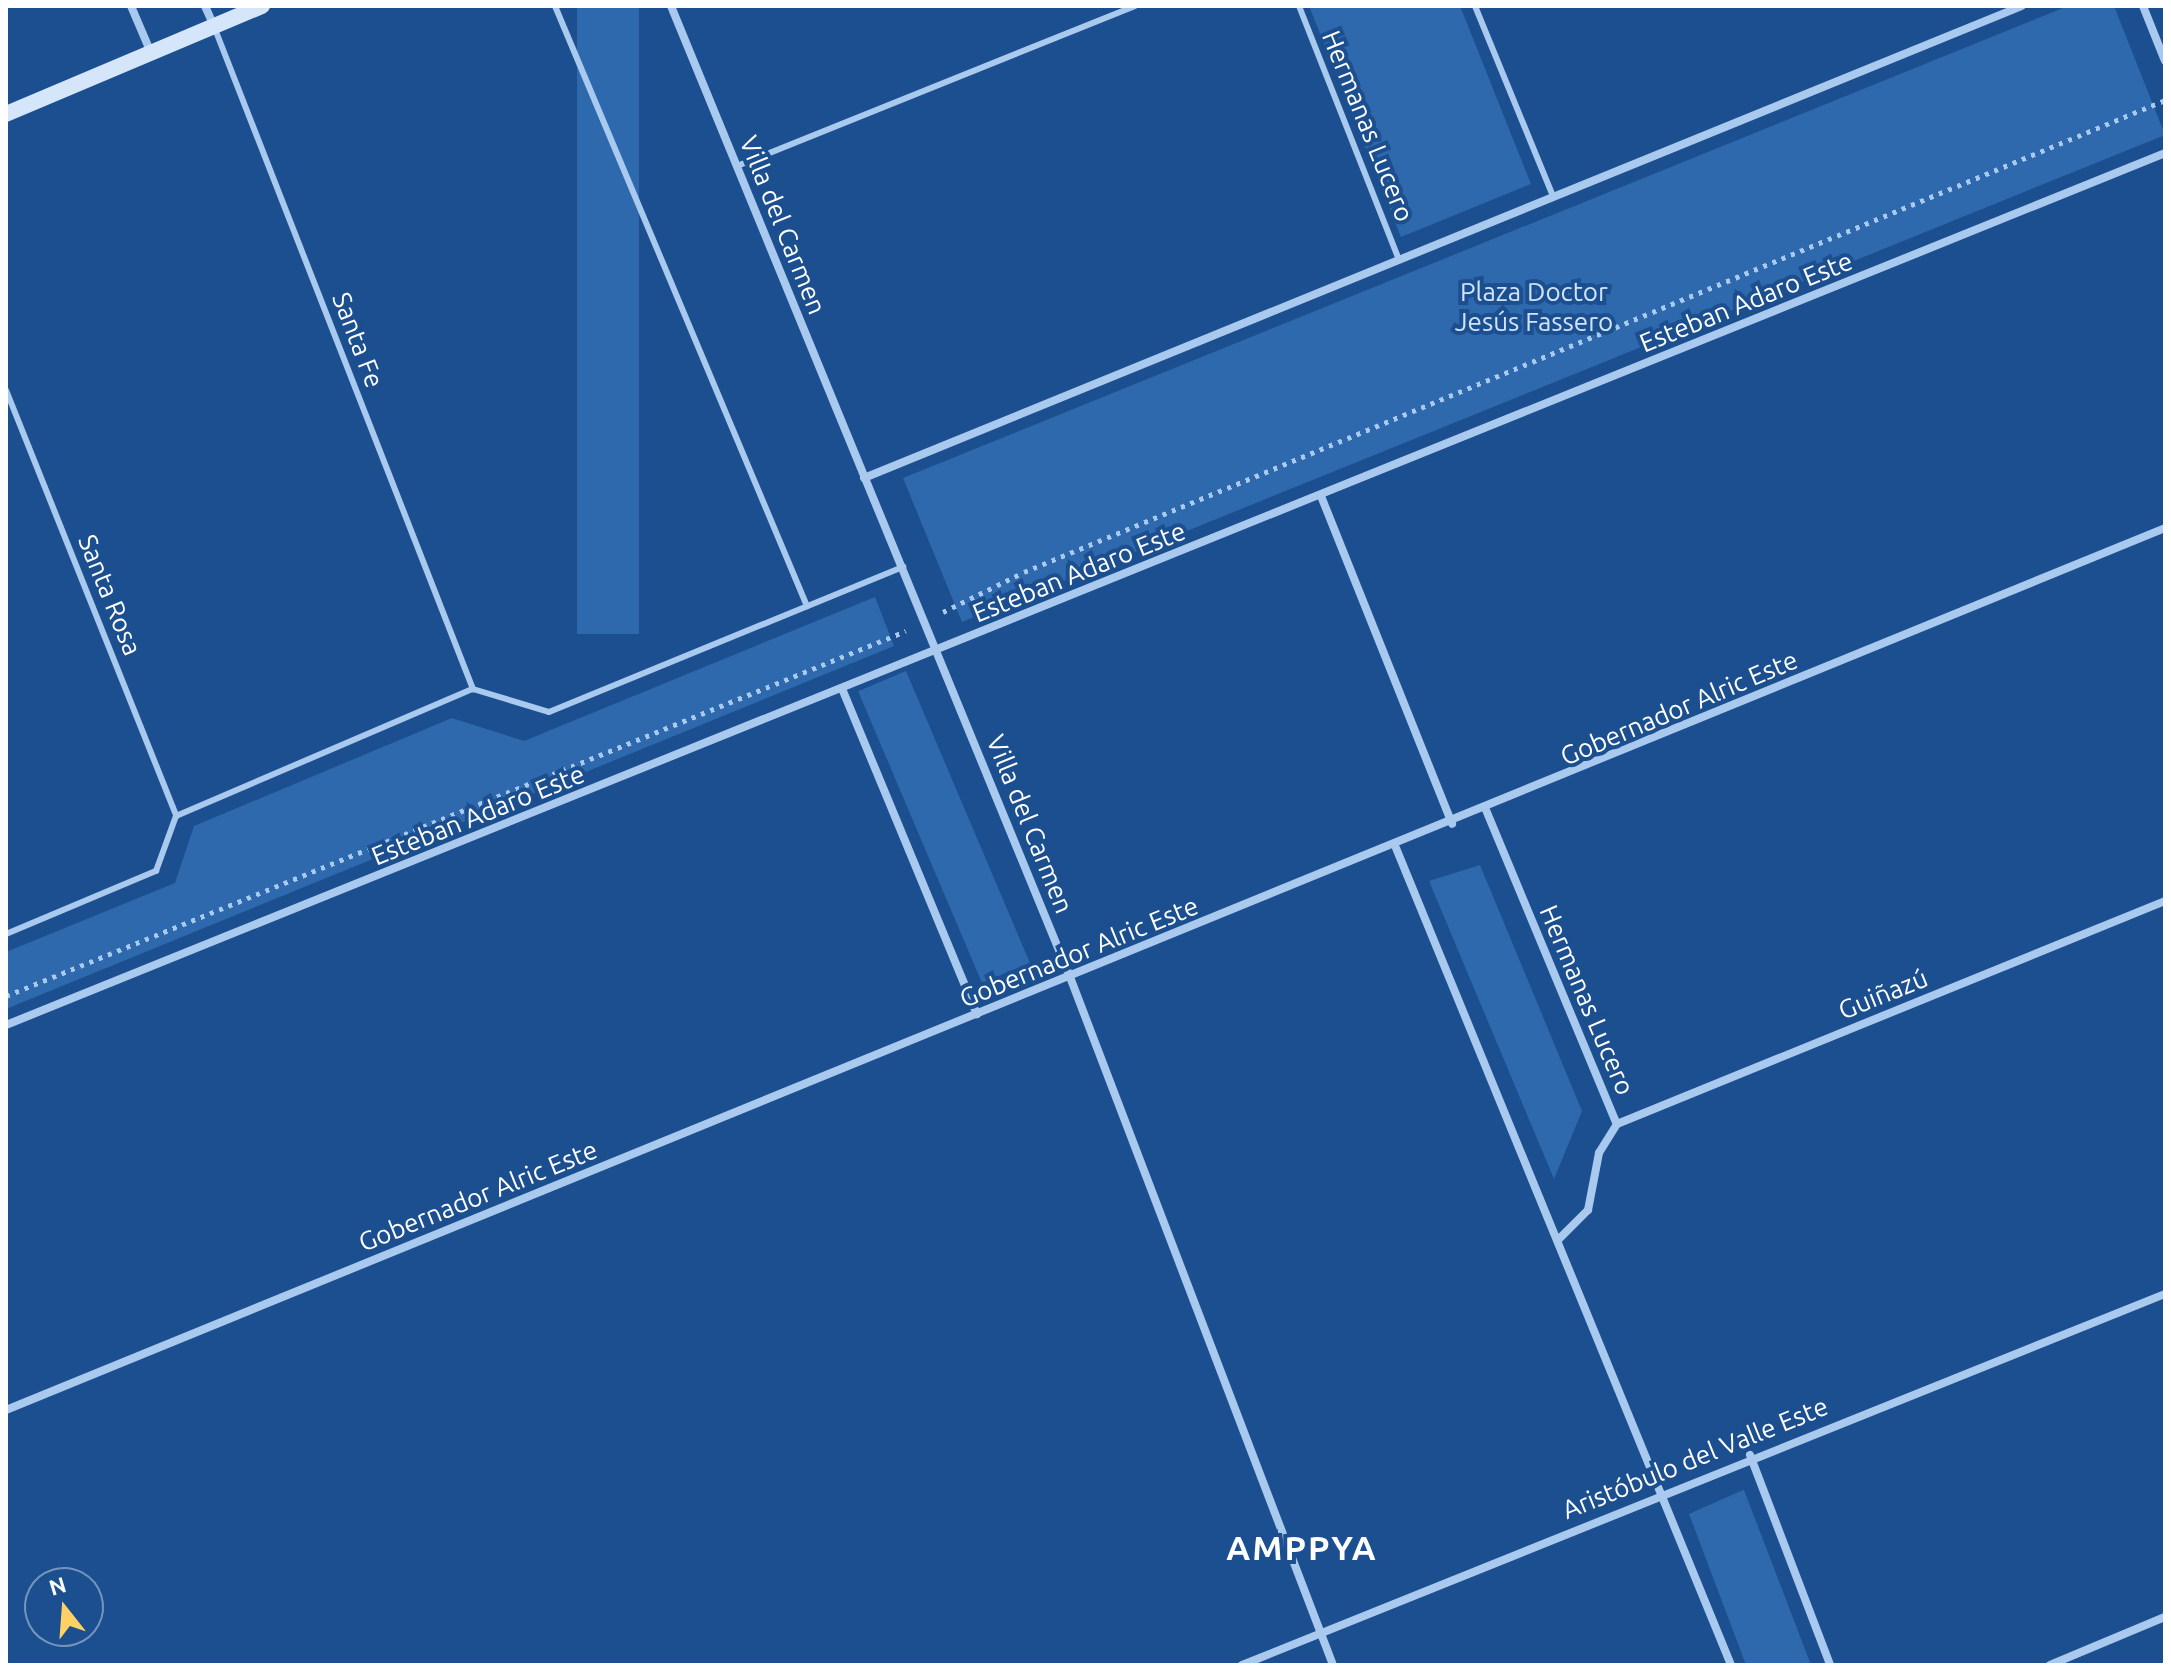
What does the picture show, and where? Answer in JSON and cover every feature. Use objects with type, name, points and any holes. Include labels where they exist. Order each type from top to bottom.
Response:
[{"type":"main road","points":[[6,114],[262,6]]},
{"type":"street","points":[[131,6],[151,53]]},
{"type":"street","name":"Santa Fe","points":[[205,6],[214,26]]},
{"type":"street","name":"Villa del Carmen","points":[[671,6],[1070,977],[1333,1665]]},
{"type":"street","points":[[864,478],[2022,6]]},
{"type":"street","points":[[2147,7],[2165,61]]},
{"type":"street","name":"Esteban Adaro Este","points":[[6,1025],[843,691],[2165,153]]},
{"type":"street","points":[[1321,496],[1452,824]]},
{"type":"street","name":"Gobernador Alric Este","points":[[6,1410],[977,1014],[1396,848],[2165,528]]},
{"type":"street","points":[[843,691],[977,1014]]},
{"type":"street","name":"Hermanas Lucero","points":[[1486,810],[1617,1124],[1599,1153],[1588,1210],[1558,1240]]},
{"type":"street","points":[[1396,848],[1731,1665]]},
{"type":"street","name":"Guiñazú","points":[[1617,1124],[2165,901]]},
{"type":"street","name":"Aristóbulo del Valle Este","points":[[1242,1665],[1663,1494],[1750,1455],[2165,1294]]},
{"type":"street","points":[[1750,1455],[1830,1665]]},
{"type":"street","points":[[2050,1665],[2165,1617]]},
{"type":"lane","points":[[555,6],[807,606]]},
{"type":"lane","points":[[737,166],[1135,6]]},
{"type":"lane","name":"Hermanas Lucero","points":[[1299,6],[1399,260]]},
{"type":"lane","points":[[1475,6],[1553,196]]},
{"type":"lane","name":"Santa Fe","points":[[214,26],[473,689]]},
{"type":"lane","name":"Santa Rosa","points":[[6,390],[176,816]]},
{"type":"lane","points":[[6,934],[156,871],[176,816],[473,689],[549,712],[903,567]]},
{"type":"path","points":[[6,996],[926,621],[1024,572],[2165,100]]},
{"type":"green space","points":[[577,6],[639,6],[639,634],[577,634]]},
{"type":"green space","points":[[1309,6],[1460,6],[1531,184],[1401,237]]},
{"type":"green space","name":"Plaza Doctor Jesús Fassero","points":[[2068,6],[2114,6],[2165,135],[962,622],[903,478]]},
{"type":"green space","points":[[875,597],[894,646],[6,1009],[6,952],[175,883],[194,826],[452,718],[524,741]]},
{"type":"green space","points":[[906,671],[1030,963],[982,983],[858,691]]},
{"type":"green space","points":[[1480,865],[1582,1111],[1554,1179],[1429,881]]},
{"type":"green space","points":[[1744,1490],[1811,1665],[1746,1665],[1689,1514]]},
{"type":"district","name":"AMPPYA","points":[[1302,1548]]}]
